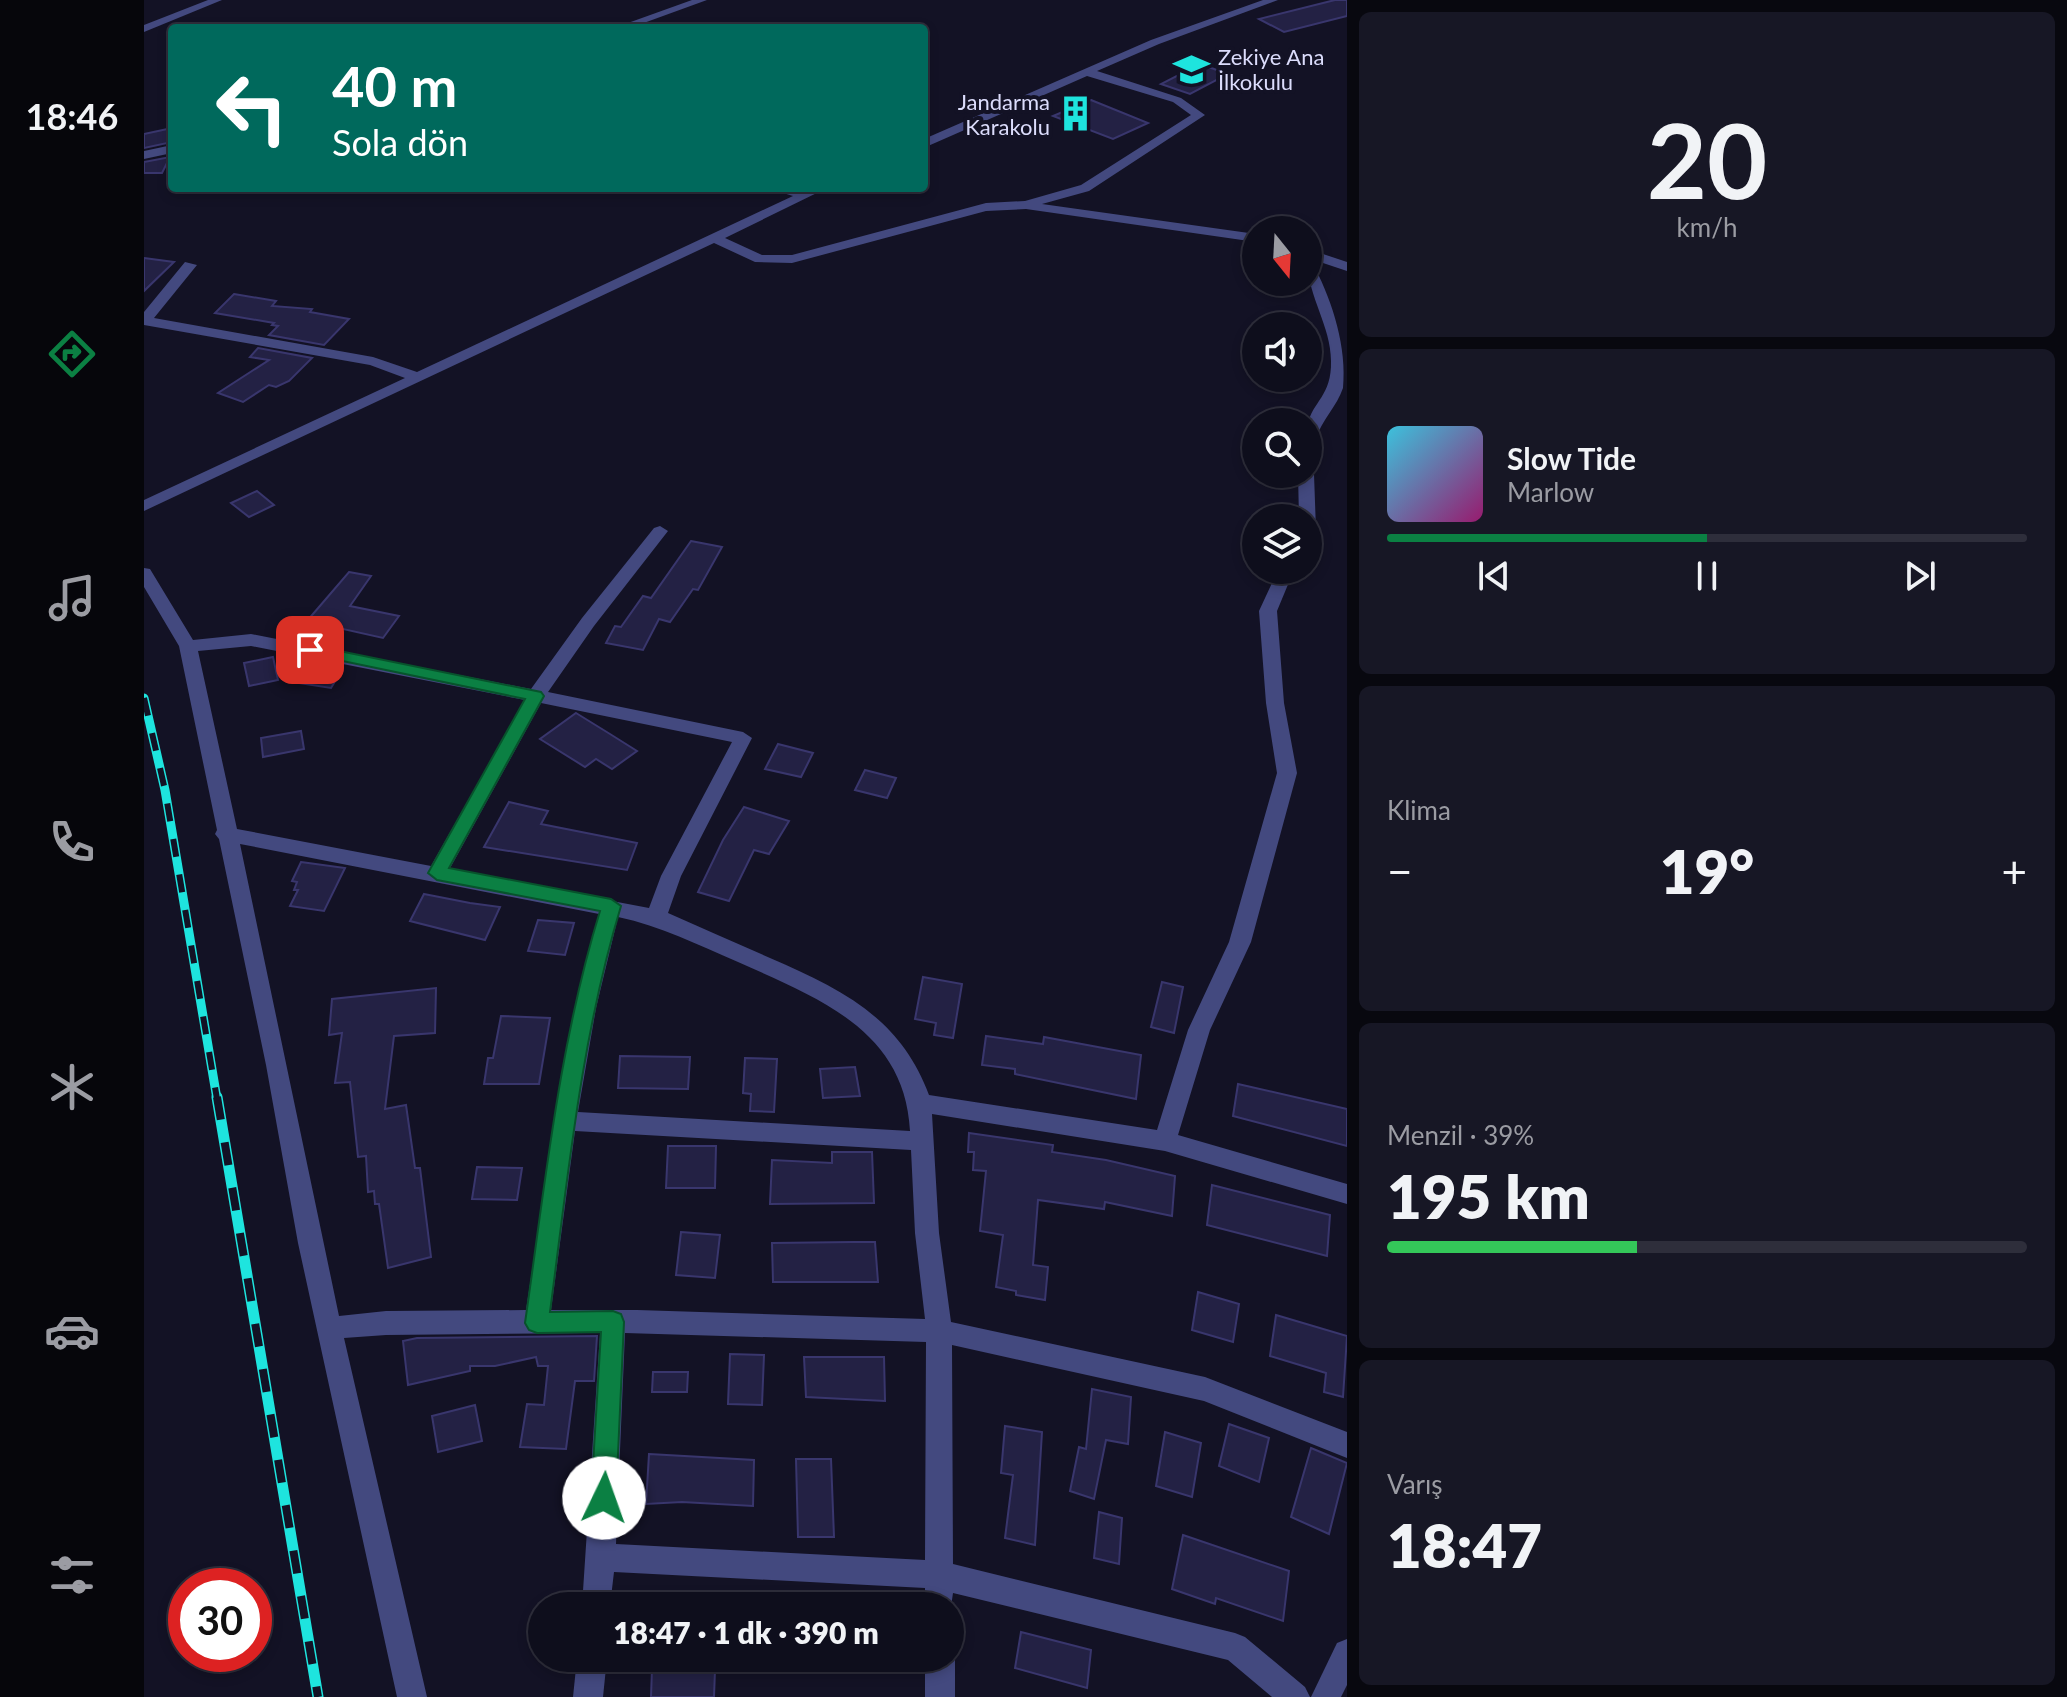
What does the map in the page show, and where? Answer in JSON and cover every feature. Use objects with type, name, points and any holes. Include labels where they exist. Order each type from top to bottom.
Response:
[{"type":"street","points":[[144,29],[217,0]]},
{"type":"street","points":[[631,24],[702,0]]},
{"type":"street","points":[[928,141],[1155,42],[1273,0]]},
{"type":"street","points":[[712,237],[760,259],[792,259],[986,207],[1026,205],[1085,188],[1199,115],[1177,100],[1087,72]]},
{"type":"street","points":[[144,155],[168,150]]},
{"type":"street","points":[[791,192],[805,195]]},
{"type":"street","points":[[144,506],[812,192]]},
{"type":"street","points":[[1026,205],[1092,218],[1155,222],[1242,236]]},
{"type":"street","points":[[1322,258],[1347,267]]},
{"type":"street","points":[[190,265],[144,321],[373,361],[419,378]]},
{"type":"street","points":[[1322,294],[1333,315],[1344,355],[1337,387],[1322,413]]},
{"type":"street","points":[[437,873],[536,696],[588,622],[660,531]]},
{"type":"street","points":[[144,573],[188,646],[207,726],[225,834],[277,1065],[310,1243],[412,1697]]},
{"type":"street","points":[[1165,1141],[1199,1030],[1240,942],[1287,773],[1275,703],[1268,611],[1280,584]]},
{"type":"street","points":[[188,646],[251,640],[743,738],[671,876],[656,917]]},
{"type":"street","points":[[225,834],[656,917],[828,993],[860,1015],[889,1044],[909,1072],[920,1103],[927,1233],[939,1331],[939,1592]]},
{"type":"street","points":[[537,1323],[565,1121],[591,973],[611,906]]},
{"type":"street","points":[[920,1103],[1165,1141],[1347,1194]]},
{"type":"street","points":[[565,1121],[923,1141]]},
{"type":"street","points":[[329,1328],[386,1323],[613,1322],[939,1331],[1205,1389],[1347,1445]]},
{"type":"street","points":[[597,1592],[613,1322]]},
{"type":"street","points":[[601,1557],[939,1575],[1235,1647],[1295,1697]]},
{"type":"street","points":[[1326,1697],[1347,1653]]},
{"type":"street","points":[[588,1697],[591,1672]]},
{"type":"street","points":[[940,1672],[940,1697]]},
{"type":"building","points":[[1335,0],[1347,0],[1347,16],[1284,32],[1259,19]]},
{"type":"building","points":[[1200,64],[1228,74],[1190,94],[1161,84]]},
{"type":"building","points":[[1091,100],[1148,123],[1113,139],[1053,116]]},
{"type":"building","points":[[168,129],[168,143],[144,148],[144,134]]},
{"type":"building","points":[[168,157],[162,173],[144,173],[144,162]]},
{"type":"building","points":[[144,258],[174,262],[144,291]]},
{"type":"building","points":[[234,294],[276,301],[272,306],[312,309],[310,312],[349,319],[324,345],[269,335],[278,326],[272,325],[274,323],[215,313]]},
{"type":"building","points":[[258,348],[312,358],[289,381],[276,387],[269,385],[243,402],[218,393],[269,360],[250,357]]},
{"type":"building","points":[[257,491],[274,505],[249,517],[231,503]]},
{"type":"building","points":[[691,541],[722,547],[698,590],[693,589],[670,622],[659,619],[643,650],[606,643],[615,626],[621,627],[643,596],[651,598]]},
{"type":"building","points":[[349,572],[371,576],[350,606],[399,616],[383,638],[307,621]]},
{"type":"building","points":[[273,657],[278,680],[249,686],[244,663]]},
{"type":"building","points":[[311,665],[342,670],[331,688],[299,683]]},
{"type":"building","points":[[576,713],[637,751],[612,769],[596,759],[585,767],[540,739]]},
{"type":"building","points":[[301,731],[304,749],[263,757],[261,738]]},
{"type":"building","points":[[778,744],[813,753],[801,777],[765,769]]},
{"type":"building","points":[[865,770],[896,778],[887,798],[855,790]]},
{"type":"building","points":[[509,802],[548,811],[541,824],[637,843],[627,870],[484,847]]},
{"type":"building","points":[[744,807],[789,821],[769,854],[754,850],[729,901],[698,892],[723,840]]},
{"type":"building","points":[[301,862],[345,868],[324,911],[290,906],[298,890],[294,890],[297,882],[292,881]]},
{"type":"building","points":[[424,894],[500,907],[485,940],[410,921]]},
{"type":"building","points":[[538,920],[574,923],[565,955],[528,951]]},
{"type":"building","points":[[923,977],[962,984],[953,1038],[934,1035],[936,1023],[915,1019]]},
{"type":"building","points":[[1162,982],[1183,987],[1174,1033],[1151,1027]]},
{"type":"building","points":[[436,988],[435,1033],[394,1036],[385,1109],[406,1105],[415,1168],[420,1168],[431,1257],[388,1268],[379,1204],[375,1204],[374,1191],[368,1192],[366,1156],[358,1157],[350,1082],[335,1083],[342,1033],[329,1035],[332,999]]},
{"type":"building","points":[[501,1016],[550,1018],[539,1084],[484,1084],[488,1058],[493,1058]]},
{"type":"building","points":[[986,1036],[1043,1044],[1044,1037],[1141,1055],[1136,1099],[1015,1074],[1015,1069],[982,1065]]},
{"type":"building","points":[[620,1056],[690,1057],[688,1089],[618,1088]]},
{"type":"building","points":[[745,1058],[777,1059],[774,1112],[750,1111],[751,1094],[743,1093]]},
{"type":"building","points":[[855,1067],[860,1096],[823,1098],[820,1069]]},
{"type":"building","points":[[1238,1084],[1347,1109],[1347,1146],[1233,1116]]},
{"type":"building","points":[[969,1133],[1053,1145],[1052,1152],[1106,1160],[1175,1176],[1172,1216],[1105,1202],[1104,1209],[1038,1200],[1033,1265],[1048,1267],[1045,1300],[1016,1295],[1016,1291],[996,1287],[1003,1235],[980,1231],[986,1171],[973,1170],[974,1152],[968,1152]]},
{"type":"building","points":[[668,1146],[716,1146],[715,1188],[666,1188]]},
{"type":"building","points":[[832,1152],[872,1152],[874,1203],[770,1204],[772,1160],[832,1163]]},
{"type":"building","points":[[477,1167],[522,1168],[517,1200],[472,1199]]},
{"type":"building","points":[[1212,1185],[1330,1215],[1327,1256],[1207,1225]]},
{"type":"building","points":[[681,1232],[720,1235],[715,1278],[676,1275]]},
{"type":"building","points":[[875,1242],[878,1282],[773,1282],[772,1243]]},
{"type":"building","points":[[1198,1292],[1239,1304],[1233,1342],[1192,1330]]},
{"type":"building","points":[[1276,1315],[1347,1336],[1343,1397],[1324,1392],[1326,1373],[1270,1356]]},
{"type":"building","points":[[597,1336],[594,1381],[575,1381],[566,1449],[520,1447],[527,1404],[544,1405],[548,1366],[538,1366],[536,1357],[495,1366],[470,1366],[470,1371],[408,1385],[403,1341],[417,1338]]},
{"type":"building","points":[[730,1354],[764,1355],[762,1405],[728,1404]]},
{"type":"building","points":[[804,1357],[884,1357],[885,1401],[806,1397]]},
{"type":"building","points":[[653,1372],[688,1372],[687,1392],[652,1392]]},
{"type":"building","points":[[1092,1389],[1131,1397],[1128,1444],[1106,1440],[1094,1499],[1070,1491],[1079,1447],[1086,1449]]},
{"type":"building","points":[[475,1405],[482,1441],[438,1452],[432,1416]]},
{"type":"building","points":[[1229,1424],[1269,1438],[1259,1482],[1219,1466]]},
{"type":"building","points":[[1005,1426],[1042,1432],[1035,1545],[1005,1538],[1013,1475],[1001,1473]]},
{"type":"building","points":[[1165,1432],[1201,1443],[1192,1497],[1156,1486]]},
{"type":"building","points":[[1311,1448],[1347,1463],[1329,1534],[1291,1517]]},
{"type":"building","points":[[649,1454],[754,1460],[753,1506],[682,1502],[646,1504]]},
{"type":"building","points":[[796,1459],[831,1459],[834,1537],[798,1537]]},
{"type":"building","points":[[1099,1512],[1122,1518],[1119,1564],[1094,1558]]},
{"type":"building","points":[[1183,1535],[1289,1571],[1283,1621],[1216,1598],[1215,1604],[1172,1589]]},
{"type":"building","points":[[1021,1632],[1091,1650],[1087,1688],[1015,1668]]},
{"type":"building","points":[[652,1672],[715,1672],[714,1697],[651,1697]]},
{"type":"railway","points":[[144,698],[165,790],[217,1099]]},
{"type":"railway","points":[[217,1097],[318,1697]]},
{"type":"place","name":"Zekiye Ana İlkokulu","points":[[1192,69]]},
{"type":"place","name":"Jandarma Karakolu","points":[[1076,114]]},
{"type":"route","points":[[310,650],[536,696],[437,873],[611,906],[591,973],[565,1121],[537,1323],[613,1322],[604,1498]]}]
